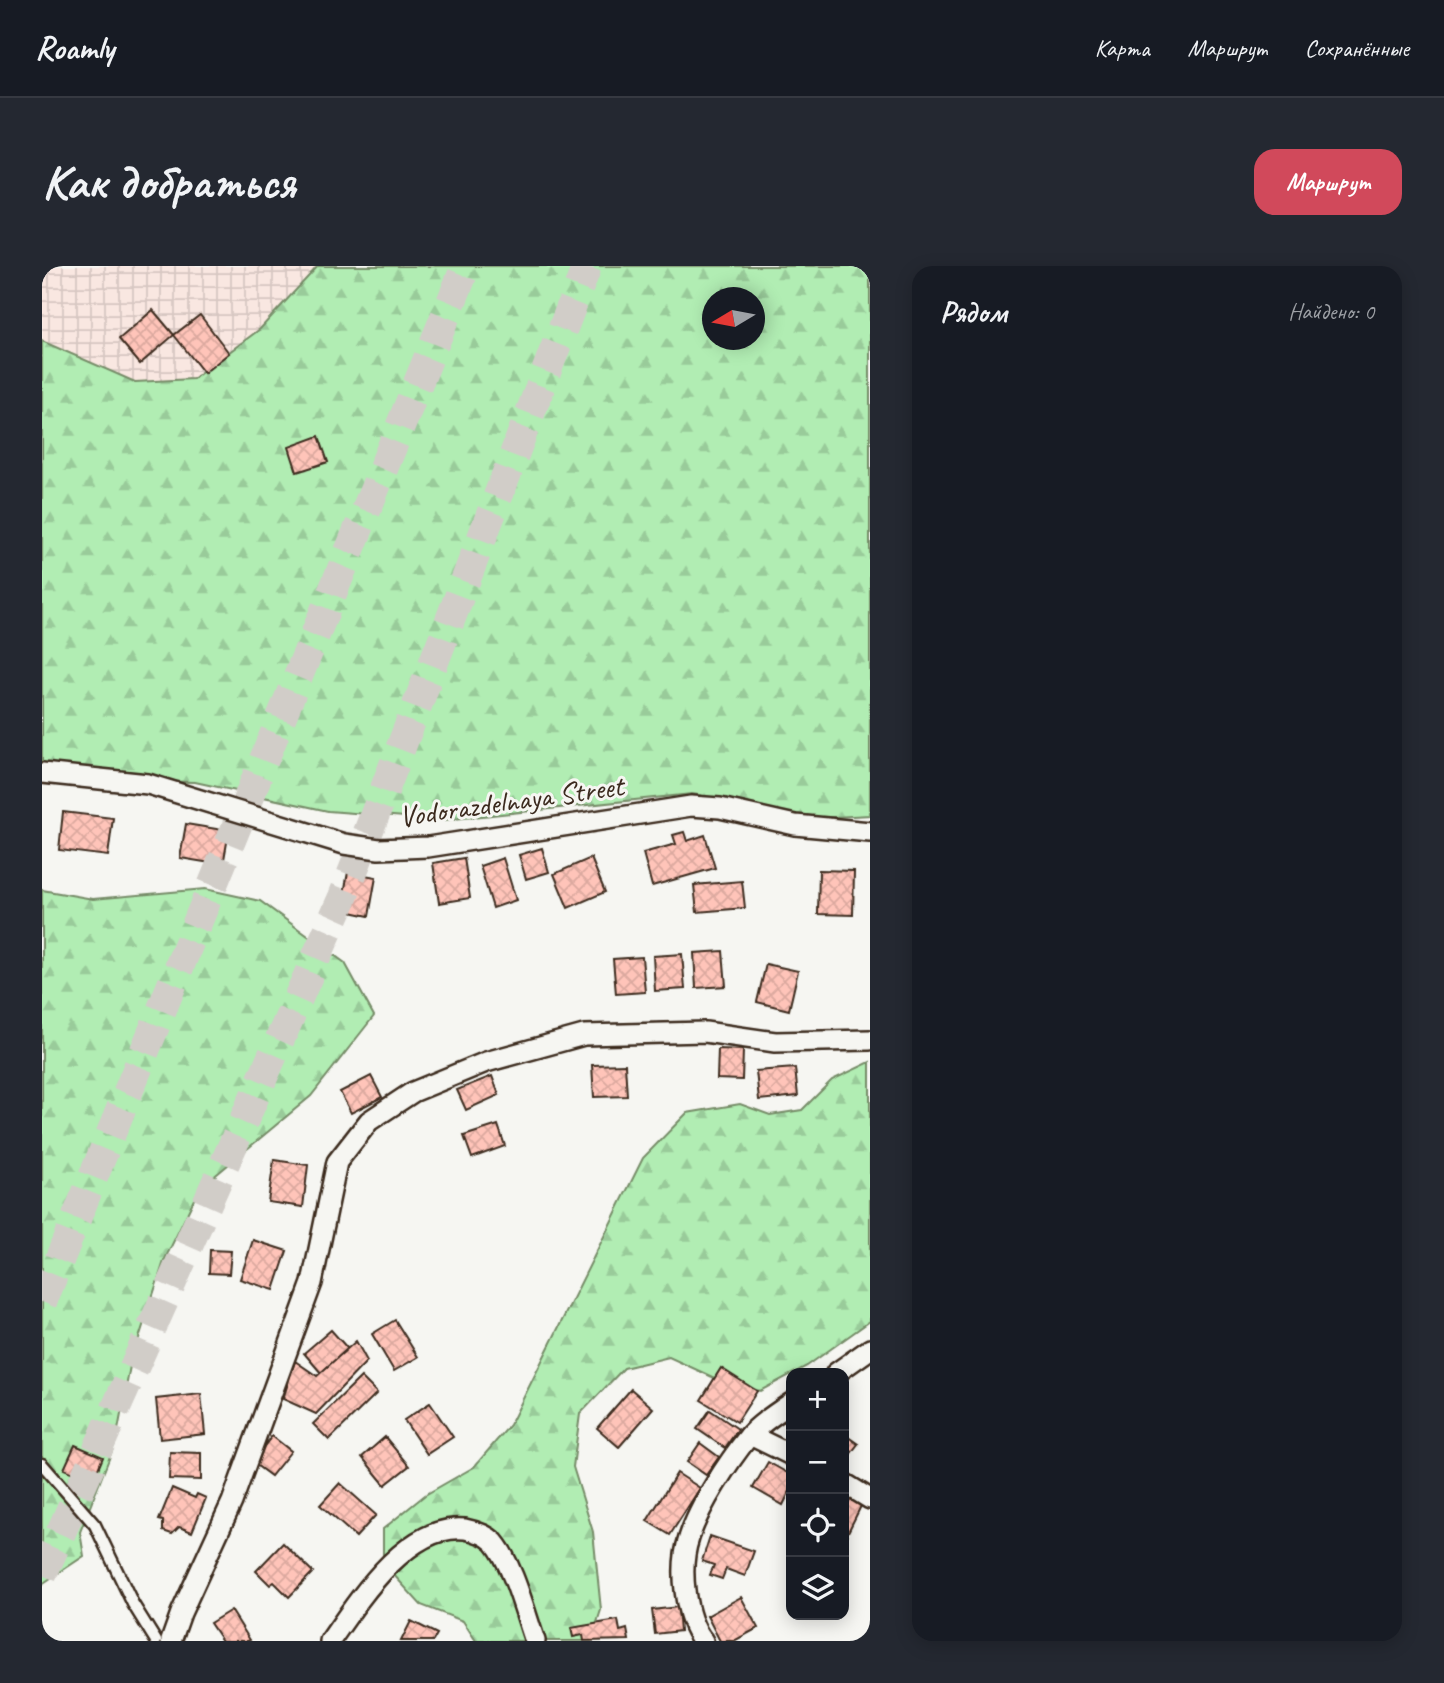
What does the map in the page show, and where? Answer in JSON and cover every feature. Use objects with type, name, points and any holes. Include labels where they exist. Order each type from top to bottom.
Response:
[{"type":"street","name":"Vodorazdelnaya Street","points":[[42,773],[148,784],[344,844],[379,849],[428,847],[691,806],[720,808],[795,825],[870,832]]},
{"type":"street","points":[[171,1641],[181,1613],[233,1502],[307,1296],[337,1163],[369,1121],[412,1092],[486,1062],[584,1035],[705,1032],[775,1042],[870,1040]]},
{"type":"street","points":[[845,1368],[867,1356]]},
{"type":"street","points":[[703,1641],[692,1622],[687,1601],[688,1540],[699,1514],[750,1435],[786,1407]]},
{"type":"street","points":[[750,1435],[786,1453]]},
{"type":"street","points":[[849,1486],[870,1499]]},
{"type":"street","points":[[330,1641],[375,1582],[414,1542],[432,1532],[455,1528],[476,1531],[492,1540],[503,1556],[535,1641]]},
{"type":"lane","points":[[42,1464],[95,1525],[133,1604],[156,1641]]},
{"type":"shaded area","points":[[42,266],[318,266],[260,329],[193,379],[135,382],[42,341]]},
{"type":"green space","points":[[318,266],[870,266],[870,815],[798,819],[734,801],[692,794],[444,820],[328,811],[195,782],[79,780],[42,775],[42,341],[135,382],[193,379],[260,329]]},
{"type":"green space","points":[[205,889],[260,901],[345,963],[374,1016],[311,1096],[199,1189],[164,1261],[130,1366],[116,1441],[80,1532],[84,1556],[42,1584],[42,890],[93,899]]},
{"type":"green space","points":[[870,1062],[870,1321],[807,1366],[786,1368],[786,1377],[760,1391],[721,1381],[669,1357],[624,1368],[580,1414],[573,1467],[593,1532],[601,1610],[591,1641],[476,1641],[463,1621],[421,1605],[383,1563],[383,1529],[425,1495],[474,1467],[510,1425],[643,1158],[687,1113],[740,1104],[770,1115],[802,1110],[832,1080]]},
{"type":"building","points":[[153,310],[174,335],[140,364],[119,339]]},
{"type":"building","points":[[200,315],[229,353],[204,373],[174,335]]},
{"type":"building","points":[[319,436],[328,462],[297,472],[289,447]]},
{"type":"building","points":[[63,812],[113,818],[108,856],[59,850]]},
{"type":"building","points":[[186,824],[229,831],[223,865],[180,858]]},
{"type":"building","points":[[684,832],[687,841],[705,835],[715,868],[652,886],[643,853],[676,844],[673,835]]},
{"type":"building","points":[[542,848],[549,872],[526,879],[519,855]]},
{"type":"building","points":[[464,858],[470,898],[439,903],[433,863]]},
{"type":"building","points":[[503,858],[516,900],[493,908],[480,866]]},
{"type":"building","points":[[591,858],[605,892],[568,908],[554,874]]},
{"type":"building","points":[[819,870],[854,871],[853,915],[818,914]]},
{"type":"building","points":[[348,872],[376,877],[369,916],[341,910]]},
{"type":"building","points":[[742,881],[745,908],[697,912],[694,885]]},
{"type":"building","points":[[723,951],[726,986],[696,988],[694,953]]},
{"type":"building","points":[[682,954],[685,989],[655,991],[653,956]]},
{"type":"building","points":[[642,957],[645,992],[616,994],[613,959]]},
{"type":"building","points":[[766,964],[798,971],[789,1010],[757,1002]]},
{"type":"building","points":[[718,1049],[743,1050],[742,1080],[717,1079]]},
{"type":"building","points":[[625,1064],[627,1096],[594,1097],[592,1065]]},
{"type":"building","points":[[795,1068],[798,1096],[759,1100],[756,1071]]},
{"type":"building","points":[[371,1076],[382,1097],[351,1113],[340,1092]]},
{"type":"building","points":[[492,1076],[499,1095],[466,1110],[457,1090]]},
{"type":"building","points":[[498,1125],[505,1146],[472,1158],[464,1136]]},
{"type":"building","points":[[274,1160],[308,1165],[303,1207],[268,1202]]},
{"type":"building","points":[[253,1240],[287,1251],[274,1290],[240,1279]]},
{"type":"building","points":[[210,1250],[231,1251],[229,1274],[209,1273]]},
{"type":"building","points":[[395,1320],[418,1357],[394,1371],[372,1334]]},
{"type":"building","points":[[331,1330],[348,1349],[321,1373],[304,1353]]},
{"type":"building","points":[[356,1341],[367,1361],[316,1414],[283,1399],[295,1361],[317,1376]]},
{"type":"building","points":[[721,1368],[757,1391],[737,1422],[701,1400]]},
{"type":"building","points":[[361,1377],[377,1393],[329,1440],[313,1424]]},
{"type":"building","points":[[631,1389],[653,1408],[619,1447],[597,1428]]},
{"type":"building","points":[[201,1394],[205,1434],[160,1439],[156,1399]]},
{"type":"building","points":[[430,1403],[453,1437],[427,1454],[404,1420]]},
{"type":"building","points":[[710,1410],[738,1429],[725,1448],[697,1429]]},
{"type":"building","points":[[272,1436],[291,1451],[271,1476],[252,1462]]},
{"type":"building","points":[[385,1437],[409,1466],[385,1485],[362,1457]]},
{"type":"building","points":[[849,1438],[858,1444],[849,1456]]},
{"type":"building","points":[[700,1443],[719,1457],[706,1475],[687,1462]]},
{"type":"building","points":[[75,1445],[103,1457],[93,1481],[64,1469]]},
{"type":"building","points":[[170,1452],[201,1453],[201,1480],[169,1479]]},
{"type":"building","points":[[768,1462],[786,1472],[786,1499],[783,1505],[753,1488]]},
{"type":"building","points":[[677,1473],[700,1488],[670,1535],[647,1521]]},
{"type":"building","points":[[340,1483],[376,1515],[356,1537],[320,1505]]},
{"type":"building","points":[[172,1488],[195,1498],[197,1494],[206,1498],[192,1532],[179,1527],[172,1534],[163,1531],[163,1521],[159,1520]]},
{"type":"building","points":[[849,1498],[862,1504],[849,1530]]},
{"type":"building","points":[[710,1536],[754,1551],[745,1576],[726,1569],[722,1579],[710,1575],[714,1565],[702,1561]]},
{"type":"building","points":[[283,1543],[313,1572],[289,1597],[274,1582],[270,1585],[256,1571]]},
{"type":"building","points":[[741,1597],[758,1628],[734,1641],[720,1641],[707,1616]]},
{"type":"building","points":[[678,1607],[680,1631],[655,1634],[652,1610]]},
{"type":"building","points":[[231,1610],[250,1640],[222,1641],[210,1623]]},
{"type":"building","points":[[618,1620],[620,1631],[627,1629],[629,1640],[584,1641],[583,1635],[573,1637],[571,1628]]},
{"type":"building","points":[[411,1621],[437,1634],[433,1641],[401,1641]]},
{"type":"tunnel","points":[[42,1302],[466,266]]},
{"type":"tunnel","points":[[42,1575],[343,897],[587,266]]}]
